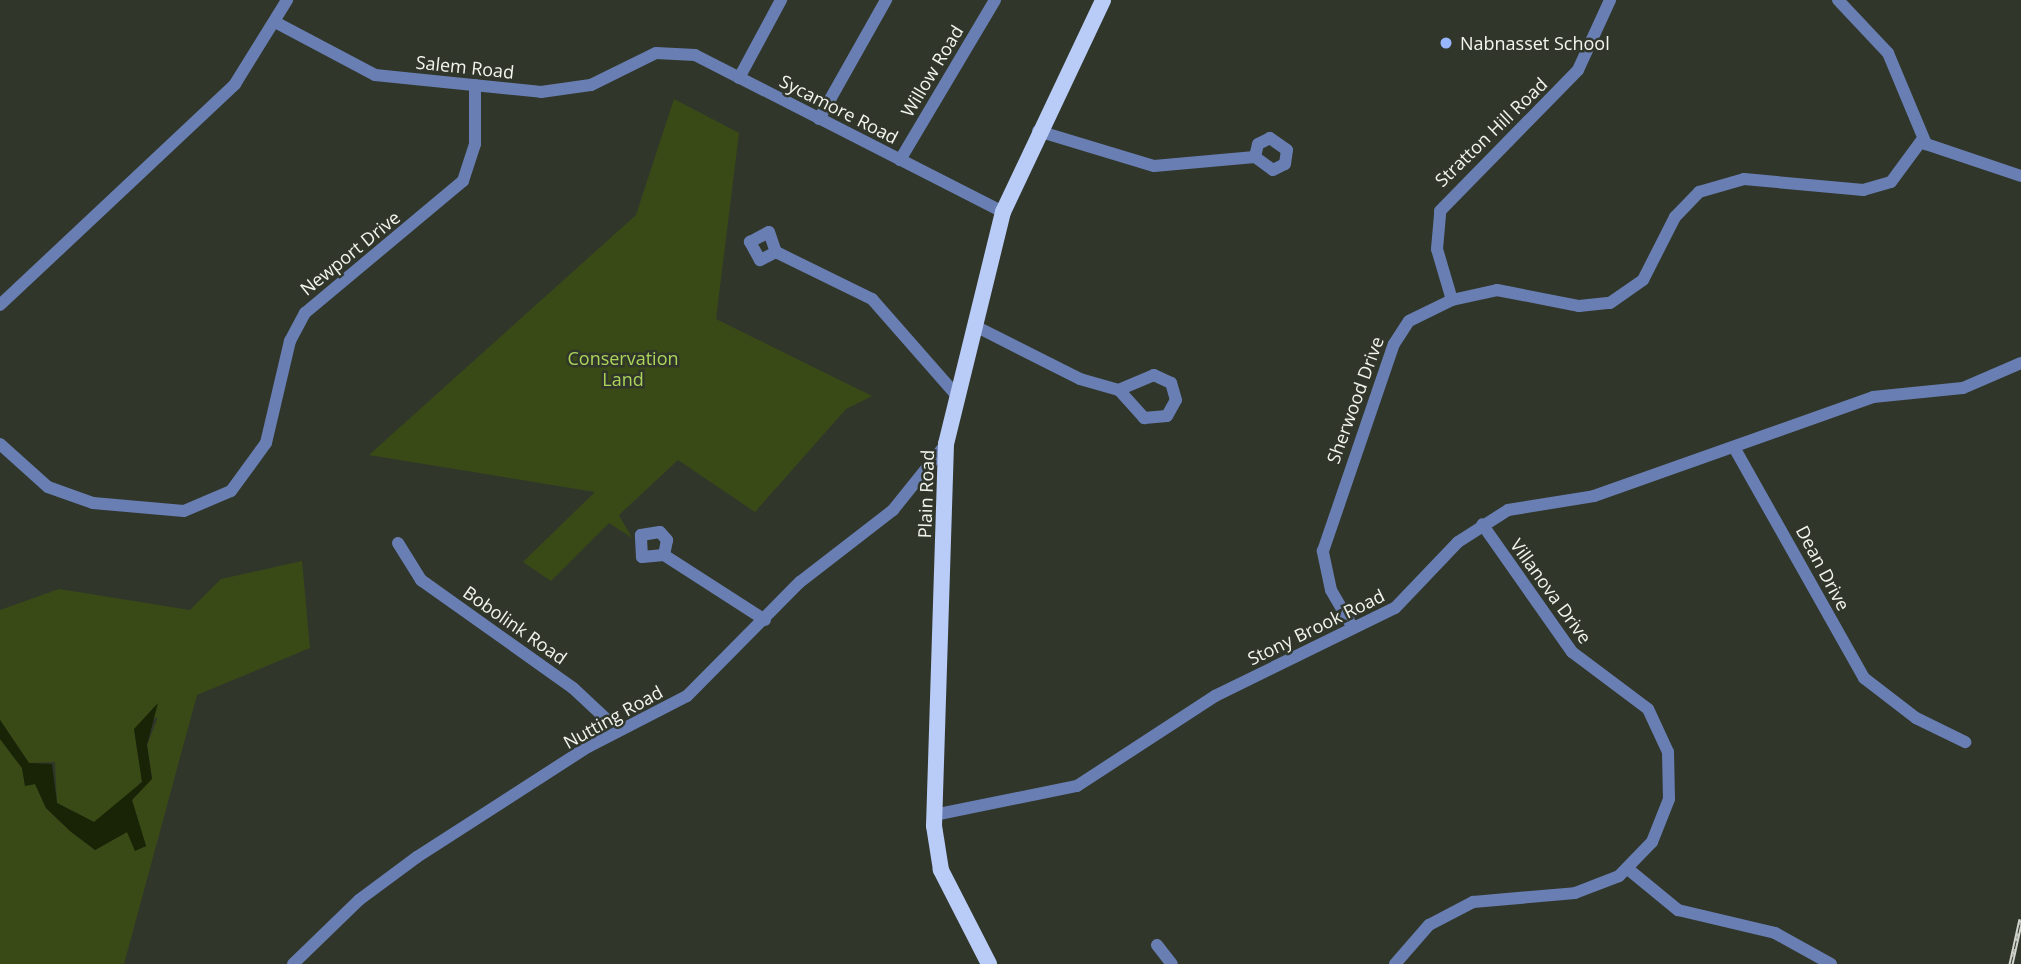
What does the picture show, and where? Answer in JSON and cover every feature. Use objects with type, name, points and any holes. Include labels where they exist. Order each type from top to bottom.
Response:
[{"type":"main road","name":"Plain Road","points":[[989,964],[942,870],[934,815],[946,444],[979,328],[1003,212],[1038,131],[1103,0]]},
{"type":"street","points":[[0,306],[222,97],[275,22],[287,0]]},
{"type":"street","points":[[739,78],[781,0]]},
{"type":"street","points":[[819,119],[886,0]]},
{"type":"street","name":"Willow Road","points":[[900,160],[995,0]]},
{"type":"street","name":"Stratton Hill Road","points":[[1452,300],[1437,249],[1440,211],[1578,70],[1610,0]]},
{"type":"street","points":[[1838,0],[1888,52],[1922,140],[2021,176]]},
{"type":"street","name":"Salem Road","points":[[275,22],[375,75],[475,85],[575,89],[656,53]]},
{"type":"street","name":"Sycamore Road","points":[[656,53],[695,55],[1003,212]]},
{"type":"street","name":"Newport Drive","points":[[0,444],[48,487],[93,503],[184,511],[232,491],[266,443],[290,341],[305,313],[463,181],[473,156],[475,85]]},
{"type":"street","points":[[1038,131],[1141,165],[1195,167],[1255,157]]},
{"type":"street","name":"Sherwood Drive","points":[[1353,628],[1326,576],[1327,535],[1394,344],[1409,321],[1452,300],[1517,290],[1579,306],[1610,303],[1643,280],[1675,217],[1699,192],[1744,178],[1863,190],[1891,182],[1922,140]]},
{"type":"street","points":[[776,252],[872,299],[959,398]]},
{"type":"street","points":[[979,328],[1080,379],[1119,390],[1150,420],[1167,416],[1177,400],[1171,383],[1154,375],[1119,390]]},
{"type":"street","name":"Stony Brook Road","points":[[934,815],[1066,792],[1215,696],[1404,602],[1482,524],[1518,506],[1594,496],[1735,449],[1872,397],[1963,388],[2021,363]]},
{"type":"street","name":"Nutting Road","points":[[293,964],[359,900],[417,857],[618,730],[687,695],[765,620],[800,582],[893,510],[946,444]]},
{"type":"street","name":"Dean Drive","points":[[1735,449],[1839,637],[1886,699],[1965,742]]},
{"type":"street","points":[[925,471],[944,473]]},
{"type":"street","name":"Villanova Drive","points":[[1395,964],[1417,935],[1457,908],[1490,898],[1575,893],[1628,869],[1652,842],[1667,810],[1670,763],[1660,729],[1632,692],[1566,644],[1482,524]]},
{"type":"street","name":"Bobolink Road","points":[[398,543],[421,580],[573,688],[618,730]]},
{"type":"street","points":[[664,555],[765,620]]},
{"type":"street","points":[[1628,869],[1678,911],[1775,933],[1831,964]]},
{"type":"street","points":[[1157,945],[1172,964]]},
{"type":"green space","name":"Conservation Land","points":[[674,99],[739,133],[716,319],[872,396],[846,409],[755,512],[678,460],[619,515],[632,538],[609,523],[551,581],[523,562],[595,492],[369,455],[636,215]]},
{"type":"green space","points":[[302,561],[310,648],[197,695],[124,964],[0,964],[0,739],[22,768],[25,785],[35,784],[46,808],[70,831],[95,850],[127,832],[135,850],[146,846],[132,800],[152,778],[147,745],[158,717],[134,729],[142,781],[124,802],[94,822],[57,803],[55,762],[29,763],[0,720],[0,610],[59,589],[190,610],[221,579]]},
{"type":"shaded area","points":[[158,703],[147,745],[152,779],[132,800],[146,846],[135,851],[127,832],[95,850],[70,831],[46,808],[35,784],[25,786],[22,768],[0,739],[0,720],[29,763],[52,764],[57,803],[94,822],[142,782],[134,729]]},
{"type":"railway","points":[[2011,964],[2021,919]]},
{"type":"place","name":"Nabnasset School","points":[[1446,43]]}]
